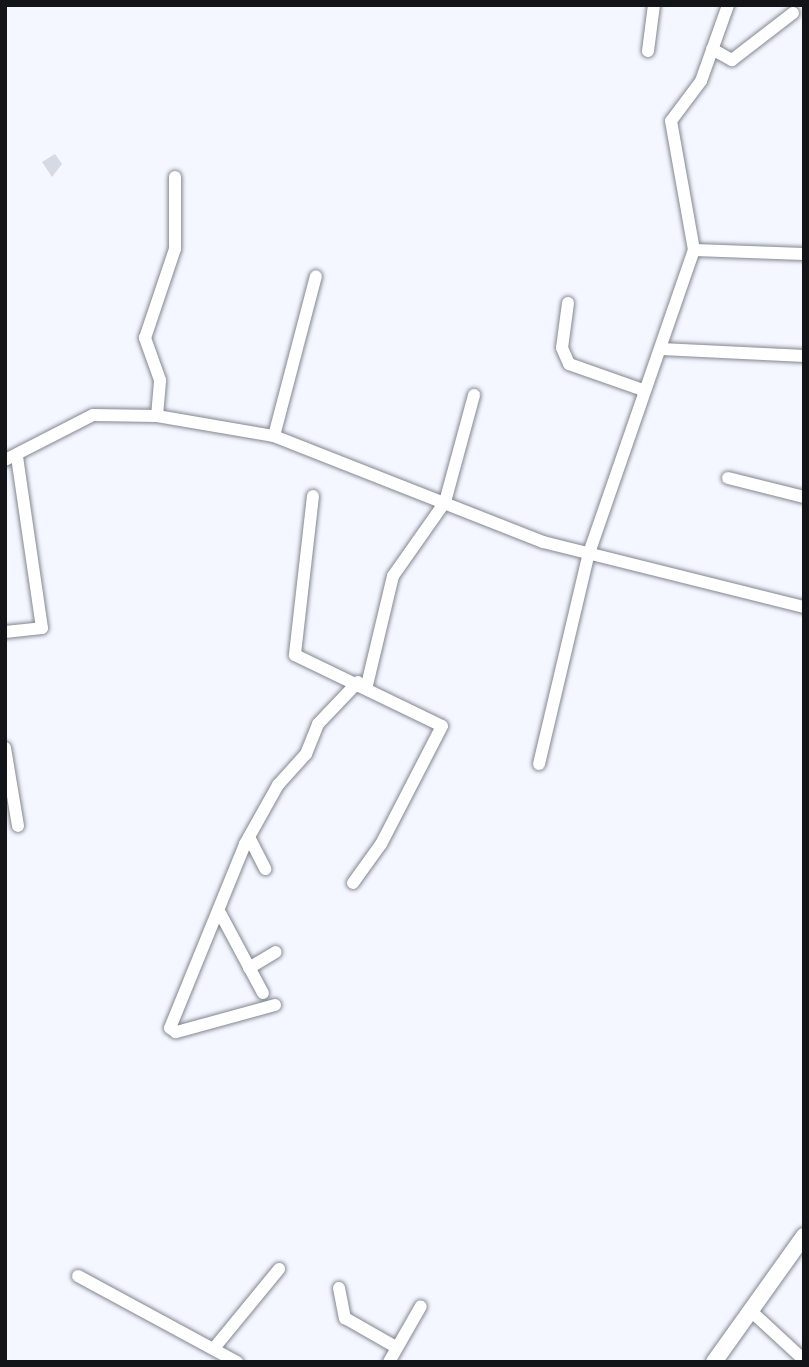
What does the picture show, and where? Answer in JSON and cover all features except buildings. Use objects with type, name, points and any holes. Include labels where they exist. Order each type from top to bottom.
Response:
[{"type":"main road","points":[[713,1362],[752,1312],[804,1236]]},
{"type":"street","points":[[648,51],[654,5]]},
{"type":"street","points":[[539,764],[589,553],[643,390],[662,349],[694,250],[669,129],[701,81],[728,5]]},
{"type":"street","points":[[712,49],[732,60],[793,13]]},
{"type":"street","points":[[156,416],[160,380],[145,338],[175,249],[175,177]]},
{"type":"street","points":[[694,250],[804,254]]},
{"type":"street","points":[[274,436],[316,276]]},
{"type":"street","points":[[568,303],[562,348],[569,364],[643,390]]},
{"type":"street","points":[[662,349],[804,356]]},
{"type":"street","points":[[275,1005],[176,1032],[170,1028],[249,837],[278,785],[306,754],[318,724],[362,683],[393,576],[445,502],[474,395]]},
{"type":"street","points":[[5,632],[42,628],[11,459],[93,415],[156,416],[274,436],[445,502],[519,534],[804,607]]},
{"type":"street","points":[[728,478],[804,497]]},
{"type":"street","points":[[313,496],[295,655],[362,683],[442,726],[381,844],[353,883]]},
{"type":"street","points":[[5,748],[18,826]]},
{"type":"street","points":[[249,837],[265,869]]},
{"type":"street","points":[[219,911],[263,993]]},
{"type":"street","points":[[249,968],[276,952]]},
{"type":"street","points":[[215,1346],[279,1269]]},
{"type":"street","points":[[78,1276],[215,1346],[237,1362]]},
{"type":"street","points":[[339,1288],[345,1318],[394,1346]]},
{"type":"street","points":[[390,1362],[394,1346],[421,1306]]},
{"type":"street","points":[[752,1312],[799,1358]]}]
